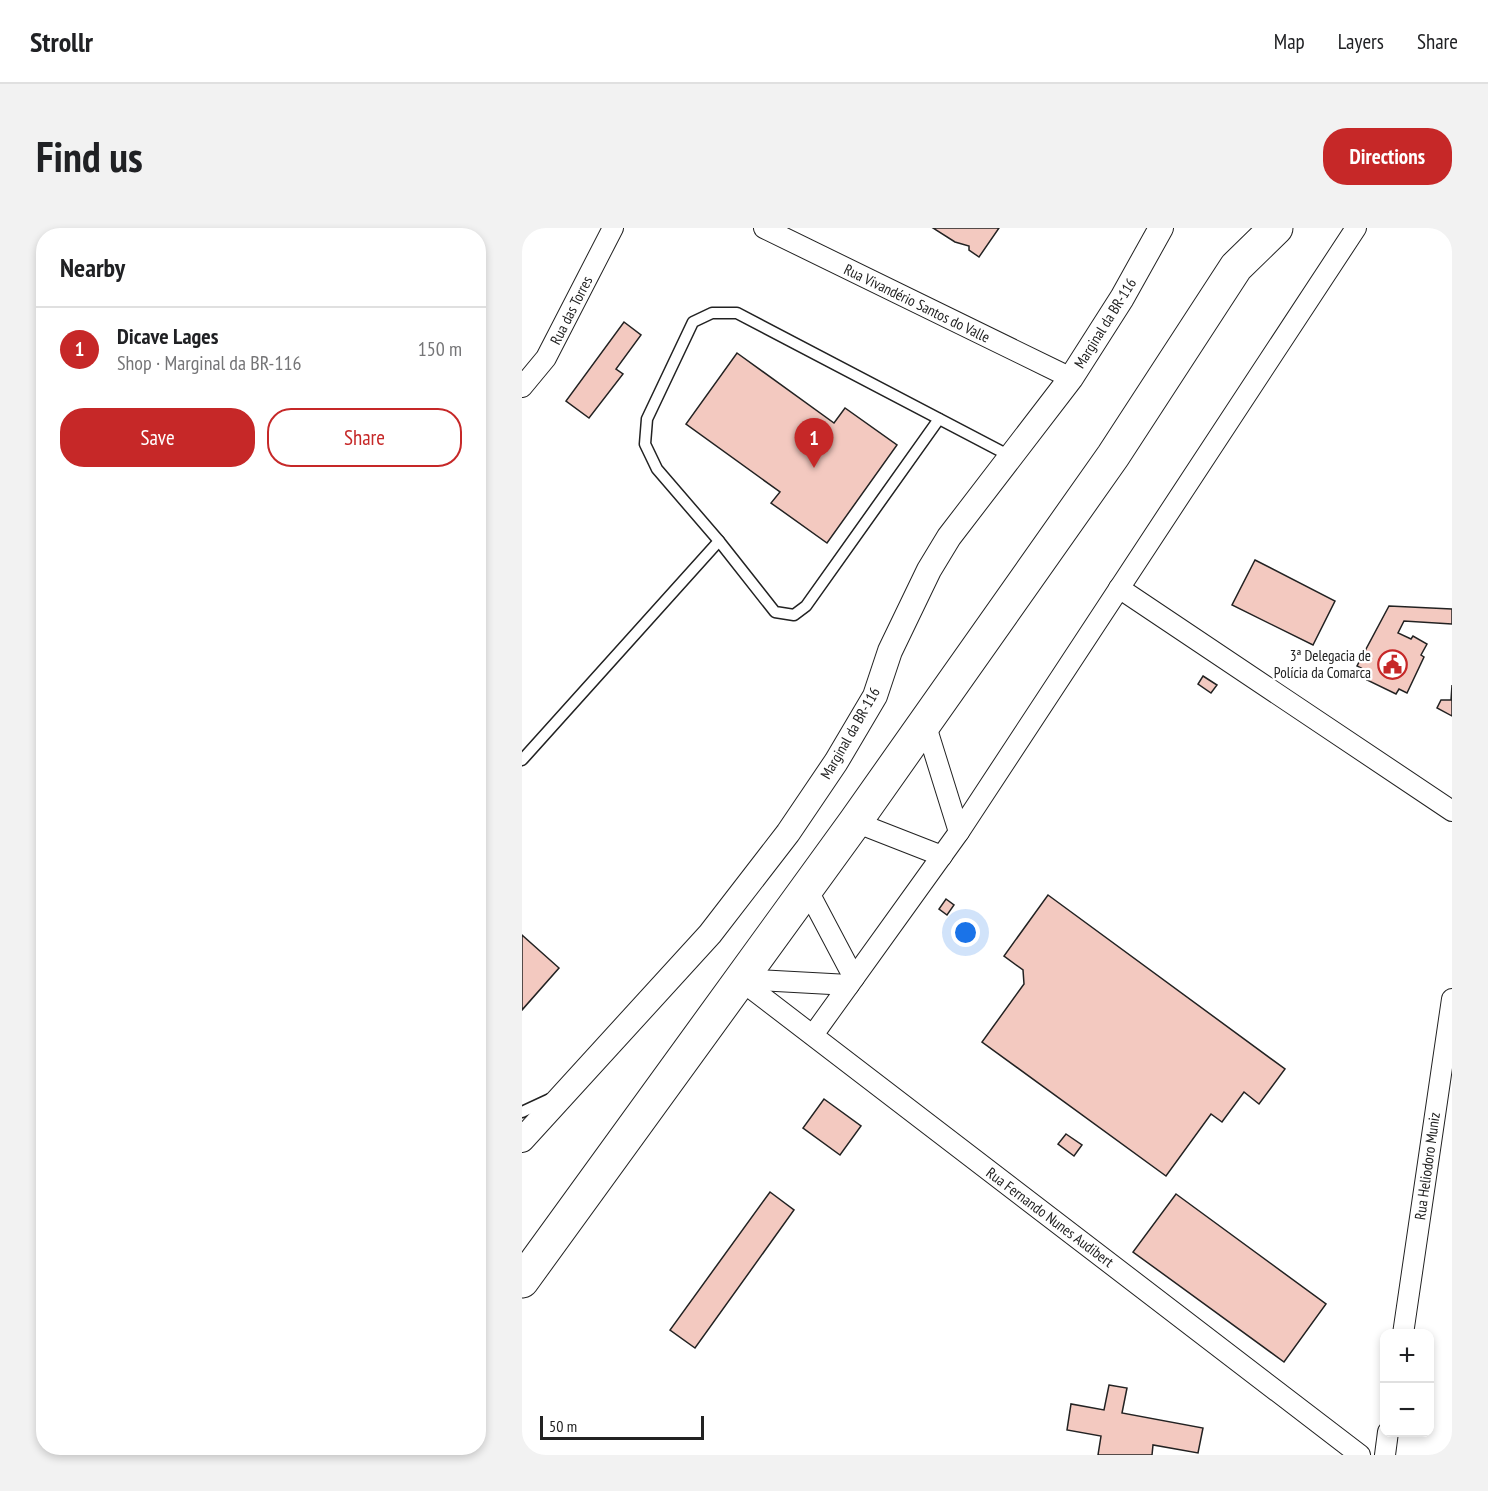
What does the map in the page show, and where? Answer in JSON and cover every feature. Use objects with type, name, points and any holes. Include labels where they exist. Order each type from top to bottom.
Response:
[{"type":"highway","points":[[1236,267],[1247,228]]},
{"type":"highway","points":[[522,1281],[925,723],[1113,456],[1236,267],[1276,228]]},
{"type":"street","name":"Rua das Torres","points":[[522,387],[546,358],[613,228]]},
{"type":"street","name":"Rua Vivandério Santos do Valle","points":[[764,228],[1071,378]]},
{"type":"street","name":"Marginal da BR-116","points":[[522,1140],[710,934],[788,833],[836,762],[875,696],[890,651],[928,570],[949,537],[1071,378],[1122,298],[1161,228]]},
{"type":"street","points":[[813,1035],[959,832],[1356,228]]},
{"type":"street","points":[[1119,588],[1452,811]]},
{"type":"street","points":[[925,723],[959,832]]},
{"type":"street","points":[[855,822],[942,856]]},
{"type":"street","points":[[807,889],[852,982]]},
{"type":"street","points":[[739,979],[852,982]]},
{"type":"street","name":"Rua Fernando Nunes Audibert","points":[[739,979],[1360,1455]]},
{"type":"street","name":"Rua Heliodoro Muniz","points":[[1404,1329],[1452,999]]},
{"type":"street","points":[[1385,1455],[1387,1437]]},
{"type":"lane","points":[[939,419],[806,606],[794,615],[775,612],[719,541],[657,469],[645,444],[648,419],[693,322],[712,313],[737,313],[1010,456]]},
{"type":"lane","points":[[522,760],[719,541]]},
{"type":"lane","points":[[522,1112],[567,1092]]},
{"type":"building","points":[[933,228],[999,228],[979,257],[969,250],[969,246],[955,242]]},
{"type":"building","points":[[624,322],[641,335],[616,369],[623,374],[589,418],[566,401]]},
{"type":"building","points":[[737,353],[834,423],[845,408],[897,445],[827,543],[771,503],[780,492],[686,424]]},
{"type":"building","points":[[1255,560],[1335,601],[1313,645],[1232,605]]},
{"type":"building","points":[[1389,606],[1452,609],[1452,624],[1404,621],[1398,633],[1411,639],[1413,636],[1427,644],[1421,655],[1424,657],[1407,693],[1399,689],[1396,694],[1367,680],[1371,673],[1357,666]]},
{"type":"building","points":[[1203,676],[1217,685],[1211,693],[1198,684]]},
{"type":"building","points":[[1452,685],[1452,716],[1437,708],[1441,700],[1451,700]]},
{"type":"building","points":[[1048,895],[1285,1069],[1259,1104],[1244,1092],[1222,1122],[1211,1114],[1166,1176],[982,1042],[1024,984],[1023,970],[1004,956]]},
{"type":"building","points":[[946,899],[954,905],[947,915],[939,909]]},
{"type":"building","points":[[522,935],[559,968],[522,1010]]},
{"type":"building","points":[[824,1099],[861,1126],[840,1155],[803,1128]]},
{"type":"building","points":[[1066,1134],[1082,1145],[1074,1156],[1058,1144]]},
{"type":"building","points":[[770,1192],[794,1210],[695,1348],[670,1330]]},
{"type":"building","points":[[1176,1194],[1326,1304],[1284,1362],[1133,1252]]},
{"type":"building","points":[[1109,1385],[1127,1388],[1122,1413],[1203,1428],[1198,1453],[1153,1445],[1152,1455],[1098,1455],[1101,1436],[1067,1430],[1071,1404],[1104,1410]]},
{"type":"place","name":"Dicave Lages","points":[[814,468]]},
{"type":"place","name":"3ª Delegacia de Polícia da Comarca","points":[[1392,664]]}]
